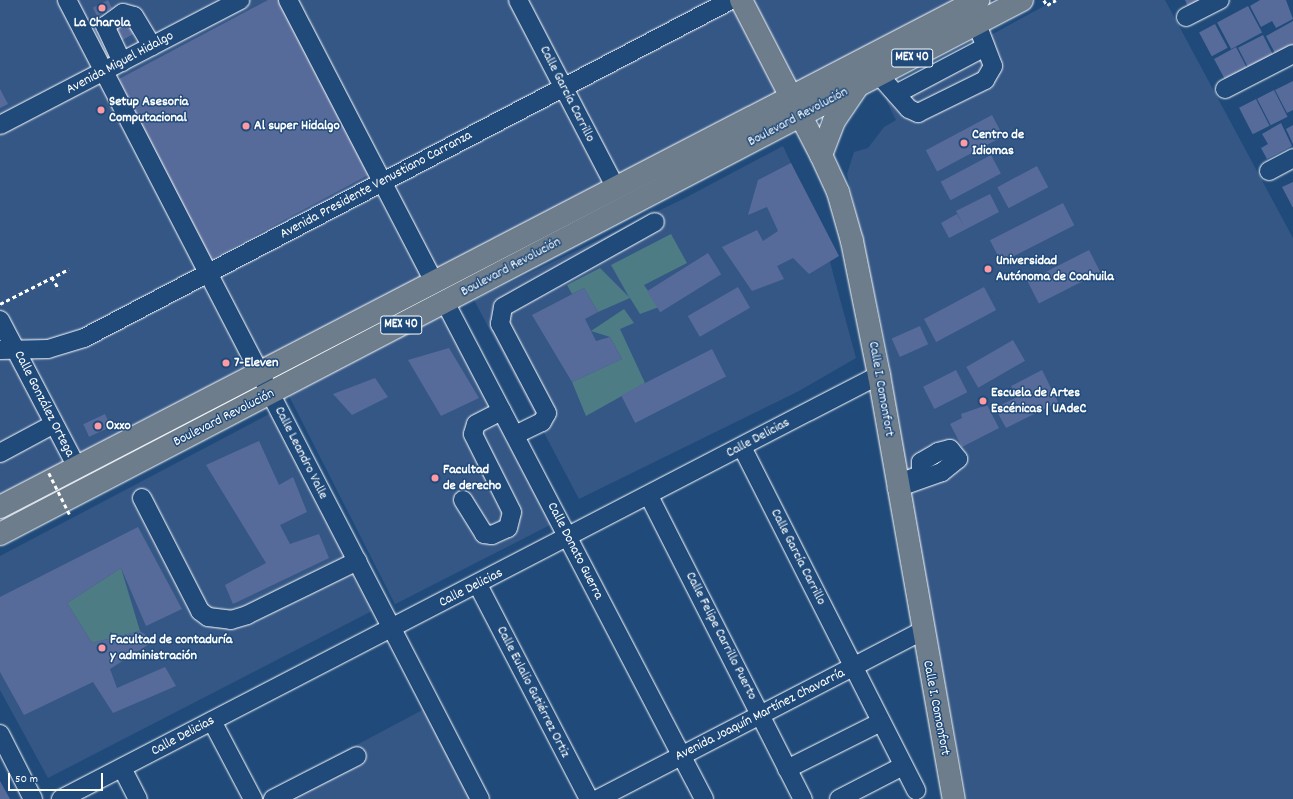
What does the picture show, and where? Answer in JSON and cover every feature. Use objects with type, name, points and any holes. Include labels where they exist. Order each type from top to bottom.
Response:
[{"type":"main road","name":"Calle I. Comonfort","points":[[741,0],[821,155],[838,192],[852,241],[879,375],[922,631],[954,799]]},
{"type":"main road","name":"MEX 40","points":[[0,507],[616,188],[796,106],[978,0]]},
{"type":"main road","name":"Boulevard Revolución","points":[[0,534],[445,302],[796,106],[857,86],[1022,0]]},
{"type":"main road","points":[[821,155],[834,121],[857,86]]},
{"type":"street","name":"Calle Leandro Valle","points":[[67,0],[480,799]]},
{"type":"street","name":"Avenida Miguel Hidalgo","points":[[0,125],[240,0]]},
{"type":"street","points":[[288,0],[434,282]]},
{"type":"street","name":"Calle García Carrillo","points":[[518,0],[616,188]]},
{"type":"street","name":"Avenida Presidente Venustiano Carranza","points":[[8,350],[48,349],[84,338],[731,0]]},
{"type":"street","points":[[1186,18],[1220,0]]},
{"type":"street","points":[[122,62],[105,31],[107,22],[123,13],[134,16],[152,46]]},
{"type":"street","points":[[879,75],[909,109],[922,113],[985,80],[993,66],[977,24]]},
{"type":"street","points":[[896,94],[985,47]]},
{"type":"street","points":[[1225,89],[1293,54]]},
{"type":"street","points":[[1269,171],[1293,158]]},
{"type":"street","points":[[515,435],[542,422],[547,413],[500,324],[503,307],[655,222]]},
{"type":"street","name":"Calle Donato Guerra","points":[[445,302],[704,799]]},
{"type":"street","name":"Calle González Ortega","points":[[0,320],[8,350],[54,424],[77,467]]},
{"type":"street","name":"Calle Delicias","points":[[61,799],[391,628],[478,585],[879,375]]},
{"type":"street","points":[[463,500],[484,534],[492,535],[508,528],[512,512],[473,434],[476,424],[502,411]]},
{"type":"street","points":[[0,453],[54,424]]},
{"type":"street","name":"Calle García Carrillo","points":[[742,447],[916,790]]},
{"type":"street","name":"Calle Felipe Carrillo Puerto","points":[[649,496],[803,799]]},
{"type":"street","points":[[142,498],[196,605],[208,617],[231,620],[247,615],[357,561]]},
{"type":"street","name":"Calle Eulalio Gutiérrez Ortiz","points":[[478,585],[589,799]]},
{"type":"street","name":"Avenida Joaquín Martínez Chavarría","points":[[598,799],[922,631]]},
{"type":"street","points":[[212,721],[253,799]]},
{"type":"street","points":[[787,769],[881,722]]},
{"type":"street","points":[[0,734],[33,799]]},
{"type":"street","points":[[273,799],[357,756]]},
{"type":"street","points":[[839,799],[903,766]]},
{"type":"street","points":[[122,768],[138,799]]},
{"type":"path","points":[[1044,0],[1047,5],[1056,0]]},
{"type":"path","points":[[0,304],[69,269]]},
{"type":"path","points":[[52,277],[59,289]]},
{"type":"path","points":[[49,473],[70,515]]},
{"type":"shaded area","points":[[0,0],[984,0],[0,516]]},
{"type":"shaded area","points":[[1055,0],[1165,0],[1293,238],[1293,799],[967,799],[911,502],[886,344],[847,174],[854,152],[868,148],[884,127],[896,120],[883,94]]},
{"type":"shaded area","points":[[783,146],[820,225],[856,358],[799,391],[579,499],[474,300],[685,198]]},
{"type":"shaded area","name":"Facultad de derecho","points":[[450,309],[558,521],[395,604],[287,392]]},
{"type":"shaded area","points":[[271,413],[374,610],[48,778],[0,690],[0,556]]},
{"type":"shaded area","points":[[428,707],[477,799],[274,799],[270,791]]},
{"type":"green space","points":[[671,234],[687,263],[644,285],[659,307],[640,314],[630,298],[598,312],[584,288],[572,294],[567,285],[600,268],[629,297],[611,265]]},
{"type":"green space","points":[[624,309],[634,323],[620,329],[645,383],[586,416],[572,382],[622,359],[610,337],[591,331]]},
{"type":"green space","points":[[121,568],[140,631],[92,643],[67,603]]},
{"type":"building","name":"La Charola","points":[[108,0],[112,8],[97,16],[93,8]]},
{"type":"building","name":"Al super Hidalgo","points":[[268,0],[283,0],[372,173],[210,260],[119,79]]},
{"type":"building","points":[[1185,0],[1206,0],[1189,9]]},
{"type":"building","points":[[1260,0],[1286,0],[1293,19],[1276,28],[1272,21],[1261,27],[1250,6]]},
{"type":"building","points":[[1248,6],[1262,32],[1231,49],[1217,22]]},
{"type":"building","points":[[126,16],[137,32],[117,43],[111,32]]},
{"type":"building","points":[[1293,21],[1293,51],[1278,59],[1266,36]]},
{"type":"building","points":[[1215,24],[1228,48],[1212,56],[1199,32]]},
{"type":"building","points":[[1263,35],[1276,60],[1251,73],[1238,48]]},
{"type":"building","points":[[1236,47],[1247,68],[1229,87],[1214,59]]},
{"type":"building","points":[[1293,81],[1293,110],[1287,113],[1275,90]]},
{"type":"building","points":[[0,89],[8,104],[0,108]]},
{"type":"building","points":[[1274,90],[1288,117],[1271,125],[1257,99]]},
{"type":"building","points":[[1256,99],[1270,126],[1253,134],[1239,108]]},
{"type":"building","name":"Centro de Idiomas","points":[[992,115],[1003,136],[937,171],[926,150]]},
{"type":"building","points":[[1281,123],[1292,146],[1267,159],[1261,148],[1268,144],[1262,134]]},
{"type":"building","points":[[1293,125],[1293,144],[1286,129]]},
{"type":"building","points":[[991,155],[1001,174],[951,200],[941,182]]},
{"type":"building","points":[[791,163],[839,256],[809,274],[793,258],[777,266],[784,279],[752,291],[722,247],[757,230],[763,241],[778,231],[767,207],[748,215],[758,180]]},
{"type":"building","points":[[1037,166],[1048,187],[1009,208],[997,187]]},
{"type":"building","points":[[1293,182],[1293,208],[1282,187]]},
{"type":"building","points":[[990,194],[999,212],[949,238],[941,223],[957,214],[964,226],[956,211]]},
{"type":"building","points":[[1063,203],[1074,225],[1001,263],[990,240]]},
{"type":"building","points":[[1089,250],[1100,272],[1039,304],[1028,281]]},
{"type":"building","points":[[708,253],[721,274],[660,312],[647,291]]},
{"type":"building","points":[[738,287],[750,308],[700,337],[688,316]]},
{"type":"building","points":[[984,287],[996,310],[936,342],[924,319]]},
{"type":"building","points":[[584,288],[598,312],[585,319],[596,341],[610,337],[622,359],[572,382],[532,315]]},
{"type":"building","points":[[920,326],[928,344],[900,357],[892,339]]},
{"type":"building","points":[[1013,340],[1025,361],[978,388],[966,367]]},
{"type":"building","points":[[449,348],[479,398],[441,416],[408,360]]},
{"type":"building","points":[[712,349],[726,377],[635,423],[621,395]]},
{"type":"building","points":[[956,370],[967,392],[934,409],[923,387]]},
{"type":"building","points":[[1042,370],[1058,402],[1006,428],[995,408],[1017,397],[1011,386]]},
{"type":"building","points":[[375,378],[388,397],[352,415],[333,394]]},
{"type":"building","points":[[987,405],[999,428],[962,447],[950,424],[962,418],[961,414]]},
{"type":"building","name":"Oxxo","points":[[105,414],[111,427],[89,437],[83,424]]},
{"type":"building","points":[[259,441],[279,485],[293,477],[307,512],[280,525],[290,544],[319,534],[329,558],[233,604],[225,585],[266,563],[206,465]]},
{"type":"building","points":[[138,527],[182,609],[146,626],[121,568],[67,603],[92,643],[140,631],[154,641],[110,669],[117,688],[165,667],[176,686],[113,713],[93,682],[24,715],[0,672],[0,597]]},
{"type":"building","points":[[0,781],[10,799],[0,799]]},
{"type":"place","name":"La Charola","points":[[102,8]]},
{"type":"place","name":"Setup Asesoria Computacional","points":[[101,110]]},
{"type":"place","name":"Al super Hidalgo","points":[[246,126]]},
{"type":"place","name":"Centro de Idiomas","points":[[964,143]]},
{"type":"place","name":"Universidad Autónoma de Coahuila","points":[[988,269]]},
{"type":"place","name":"7-Eleven","points":[[226,363]]},
{"type":"place","name":"Escuela de Artes Escénicas | UAdeC","points":[[983,401]]},
{"type":"place","name":"Oxxo","points":[[98,426]]},
{"type":"place","name":"Facultad de derecho","points":[[435,478]]},
{"type":"place","name":"Facultad de contaduría y administración","points":[[102,648]]}]
